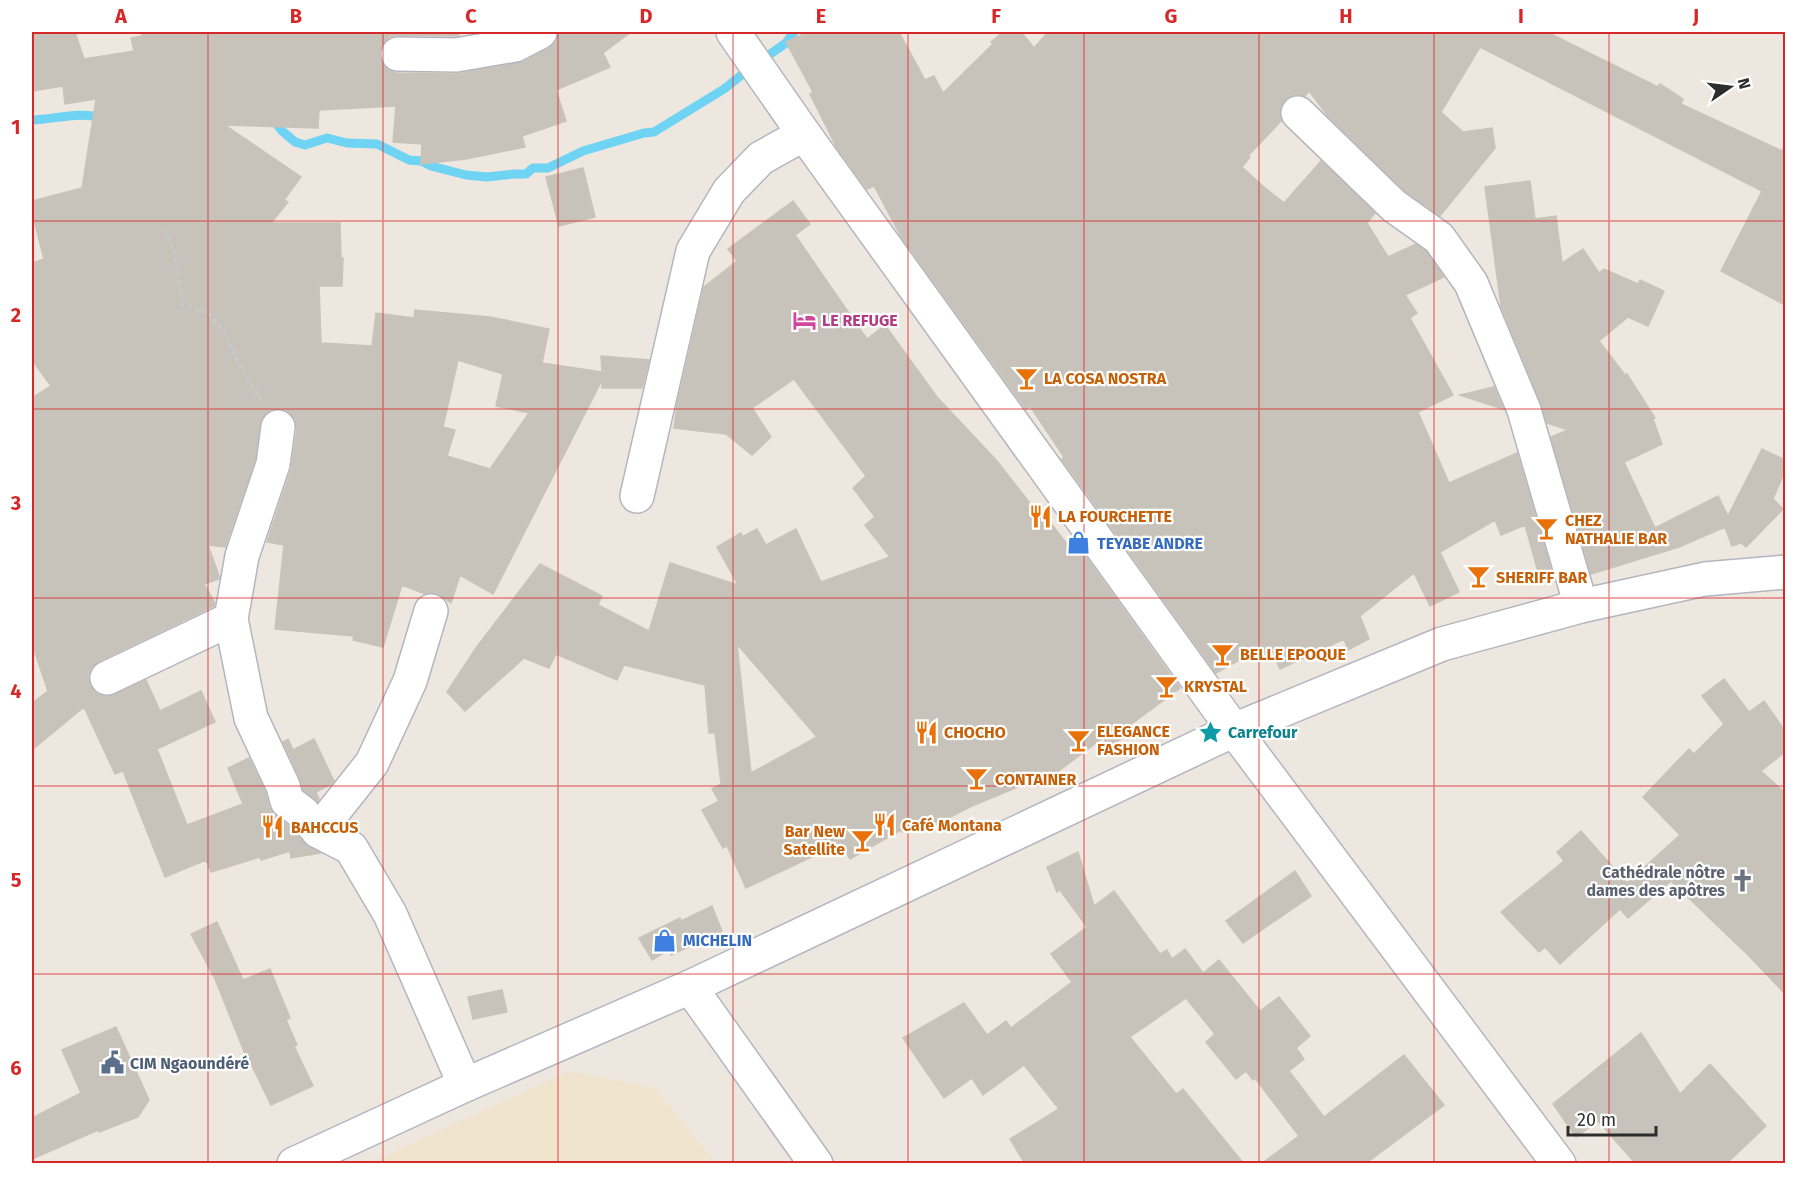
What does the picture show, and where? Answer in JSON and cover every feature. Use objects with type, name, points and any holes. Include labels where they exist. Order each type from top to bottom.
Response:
[{"type":"street","points":[[398,54],[456,55],[515,45],[540,32]]},
{"type":"street","points":[[734,34],[1234,730],[1559,1164]]},
{"type":"street","points":[[1298,113],[1394,206],[1439,238],[1471,282],[1524,410],[1581,606]]},
{"type":"street","points":[[637,496],[693,251],[729,191],[761,158],[804,134]]},
{"type":"street","points":[[278,428],[273,464],[242,556],[231,619],[251,718],[283,786],[287,801],[303,813],[318,831],[351,848],[390,914],[465,1085]]},
{"type":"street","points":[[294,1164],[465,1085],[690,987],[1234,730],[1442,644],[1581,606],[1705,579],[1785,572]]},
{"type":"street","points":[[318,831],[372,763],[410,681],[430,611]]},
{"type":"street","points":[[107,678],[231,619]]},
{"type":"street","points":[[690,987],[816,1164]]},
{"type":"path","points":[[164,230],[174,251],[183,305],[208,313],[223,330],[245,375],[278,428]]},
{"type":"shaded area","points":[[569,1071],[655,1088],[716,1163],[369,1163]]},
{"type":"building","points":[[32,32],[75,32],[84,59],[134,51],[131,38],[142,36],[142,32],[459,32],[459,36],[398,35],[389,37],[382,44],[379,53],[382,64],[388,70],[397,73],[456,74],[523,62],[549,48],[556,42],[559,32],[631,32],[603,53],[610,67],[556,90],[566,121],[522,136],[525,147],[466,159],[421,164],[422,144],[393,142],[396,106],[319,110],[318,128],[225,125],[301,177],[284,200],[288,202],[271,223],[340,223],[341,258],[343,258],[342,286],[319,286],[321,343],[372,346],[376,313],[414,318],[415,310],[490,317],[549,329],[542,363],[602,372],[601,356],[649,360],[642,388],[602,388],[602,380],[493,594],[460,575],[451,603],[437,593],[425,594],[402,585],[383,647],[353,640],[354,636],[275,629],[284,545],[267,542],[291,470],[297,429],[295,419],[289,412],[280,408],[270,410],[264,415],[260,424],[255,460],[225,547],[208,545],[219,576],[219,579],[204,584],[215,603],[214,606],[99,661],[91,668],[88,676],[90,686],[97,694],[105,697],[146,680],[160,711],[201,691],[215,722],[157,749],[187,825],[243,804],[228,768],[249,758],[265,792],[269,807],[306,845],[320,853],[291,858],[290,851],[261,860],[260,857],[211,872],[206,860],[165,877],[123,771],[115,774],[84,707],[32,750],[32,703],[48,691],[32,644],[32,398],[51,386],[32,360],[32,263],[44,259],[32,213],[32,201],[82,188],[96,99],[65,104],[63,86],[32,91]],"holes":[[[458,360],[503,374],[496,406],[529,413],[490,469],[447,456],[455,430],[443,427]]]},
{"type":"building","points":[[808,32],[899,32],[925,80],[934,76],[943,93],[1003,32],[1021,32],[1034,48],[1048,32],[1547,32],[1658,87],[1660,84],[1683,99],[1681,104],[1782,151],[1785,144],[1785,305],[1721,271],[1762,191],[1480,47],[1441,112],[1463,132],[1492,128],[1495,148],[1440,216],[1406,192],[1328,116],[1309,91],[1305,96],[1293,95],[1285,100],[1280,109],[1281,121],[1248,156],[1250,157],[1242,167],[1284,203],[1321,161],[1375,213],[1367,223],[1388,257],[1416,244],[1426,251],[1444,277],[1405,295],[1417,313],[1410,318],[1453,395],[1418,412],[1449,483],[1517,453],[1553,576],[1540,579],[1525,525],[1501,535],[1495,520],[1440,552],[1459,592],[1430,606],[1414,573],[1360,616],[1369,639],[1348,650],[1344,639],[1280,669],[1273,654],[1265,657],[1261,648],[1216,673],[1062,459],[1064,457],[1030,406],[1026,409],[902,238],[874,186],[867,189],[837,148],[810,94],[813,92],[786,42]]},
{"type":"building","points":[[583,168],[595,217],[559,226],[546,177]]},
{"type":"building","points":[[1530,181],[1535,219],[1556,216],[1562,263],[1583,249],[1599,273],[1604,269],[1638,284],[1640,280],[1664,291],[1648,326],[1628,317],[1599,341],[1625,375],[1627,374],[1655,418],[1653,419],[1662,444],[1624,462],[1655,528],[1718,496],[1728,516],[1762,449],[1785,460],[1785,471],[1773,499],[1783,509],[1746,547],[1741,543],[1732,546],[1725,527],[1679,547],[1591,574],[1551,437],[1568,430],[1547,423],[1501,306],[1485,187]]},
{"type":"building","points":[[793,201],[810,224],[795,235],[867,339],[885,325],[937,397],[997,461],[1047,525],[1050,522],[1067,544],[1070,542],[1076,548],[1078,546],[1180,688],[1129,726],[1132,731],[1110,747],[1103,738],[1049,778],[1047,775],[972,806],[931,827],[927,819],[902,832],[901,830],[850,859],[841,843],[746,888],[727,846],[723,848],[702,810],[719,801],[712,789],[721,784],[715,733],[709,733],[705,685],[624,665],[617,680],[556,654],[549,668],[524,658],[465,711],[447,692],[476,648],[540,564],[602,596],[598,605],[649,631],[670,563],[738,585],[717,547],[741,533],[742,537],[757,529],[766,545],[796,529],[821,582],[890,557],[865,525],[875,517],[853,488],[866,476],[794,379],[752,408],[771,437],[752,455],[726,434],[674,428],[677,405],[704,287],[737,261],[728,249]],"holes":[[[737,644],[817,737],[751,773]]]},
{"type":"building","points":[[1494,387],[1503,409],[1460,395]]},
{"type":"building","points":[[1724,679],[1749,712],[1764,701],[1785,731],[1785,752],[1761,771],[1785,793],[1785,994],[1671,881],[1628,918],[1620,909],[1560,964],[1545,947],[1539,952],[1501,912],[1564,861],[1557,852],[1581,831],[1627,883],[1680,835],[1643,797],[1689,749],[1694,754],[1724,724],[1702,696]]},
{"type":"building","points":[[288,739],[293,750],[314,739],[334,781],[316,792],[318,801],[303,790],[300,778],[283,742]]},
{"type":"building","points":[[1078,852],[1094,906],[1114,891],[1160,954],[1167,950],[1172,959],[1185,949],[1203,973],[1219,960],[1260,1011],[1279,997],[1310,1036],[1296,1048],[1304,1059],[1289,1071],[1324,1117],[1404,1055],[1444,1105],[1365,1164],[1261,1164],[1299,1136],[1255,1078],[1253,1080],[1246,1071],[1236,1079],[1206,1042],[1215,1034],[1186,998],[1130,1037],[1176,1094],[1183,1089],[1244,1164],[1025,1164],[1010,1139],[1059,1109],[1024,1065],[983,1095],[972,1078],[944,1098],[903,1038],[964,1003],[987,1035],[1006,1021],[1011,1028],[1072,982],[1051,954],[1087,927],[1060,890],[1057,892],[1047,867]]},
{"type":"building","points":[[1295,871],[1311,896],[1243,943],[1226,921]]},
{"type":"building","points":[[712,906],[722,931],[692,943],[693,945],[671,955],[669,950],[652,960],[639,938],[680,918],[681,921]]},
{"type":"building","points":[[217,922],[243,980],[270,969],[290,1018],[286,1020],[297,1045],[294,1046],[313,1086],[271,1105],[249,1064],[215,979],[191,934]]},
{"type":"building","points":[[502,990],[507,1012],[473,1019],[468,997]]},
{"type":"building","points":[[116,1027],[149,1100],[138,1117],[99,1132],[98,1130],[32,1159],[32,1118],[81,1093],[62,1050]]},
{"type":"building","points":[[1641,1033],[1680,1094],[1710,1064],[1766,1126],[1726,1164],[1636,1164],[1598,1121],[1576,1137],[1553,1104]]},
{"type":"waterway","points":[[272,117],[281,130],[295,142],[305,145],[327,138],[347,143],[377,144],[409,160],[421,161],[431,166],[466,175],[487,177],[526,174],[533,168],[548,168],[583,151],[654,132],[724,89],[786,43],[794,32]]},
{"type":"waterway","points":[[32,120],[77,115],[103,118]]},
{"type":"place","name":"LE REFUGE","points":[[804,320]]},
{"type":"place","name":"LA COSA NOSTRA","points":[[1026,378]]},
{"type":"place","name":"LA FOURCHETTE","points":[[1040,516]]},
{"type":"place","name":"CHEZ NATHALIE BAR","points":[[1547,529]]},
{"type":"place","name":"TEYABE ANDRE","points":[[1079,543]]},
{"type":"place","name":"SHERIFF BAR","points":[[1478,577]]},
{"type":"place","name":"BELLE EPOQUE","points":[[1222,654]]},
{"type":"place","name":"KRYSTAL","points":[[1166,686]]},
{"type":"place","name":"CHOCHO","points":[[926,732]]},
{"type":"place","name":"Carrefour","points":[[1210,732]]},
{"type":"place","name":"ELEGANCE FASHION","points":[[1079,740]]},
{"type":"place","name":"CONTAINER","points":[[977,779]]},
{"type":"place","name":"Café Montana","points":[[884,825]]},
{"type":"place","name":"BAHCCUS","points":[[273,827]]},
{"type":"place","name":"Bar New Satellite","points":[[863,840]]},
{"type":"place","name":"Cathédrale nôtre dames des apôtres","points":[[1743,881]]},
{"type":"place","name":"MICHELIN","points":[[665,940]]},
{"type":"place","name":"CIM Ngaoundéré","points":[[112,1063]]}]
